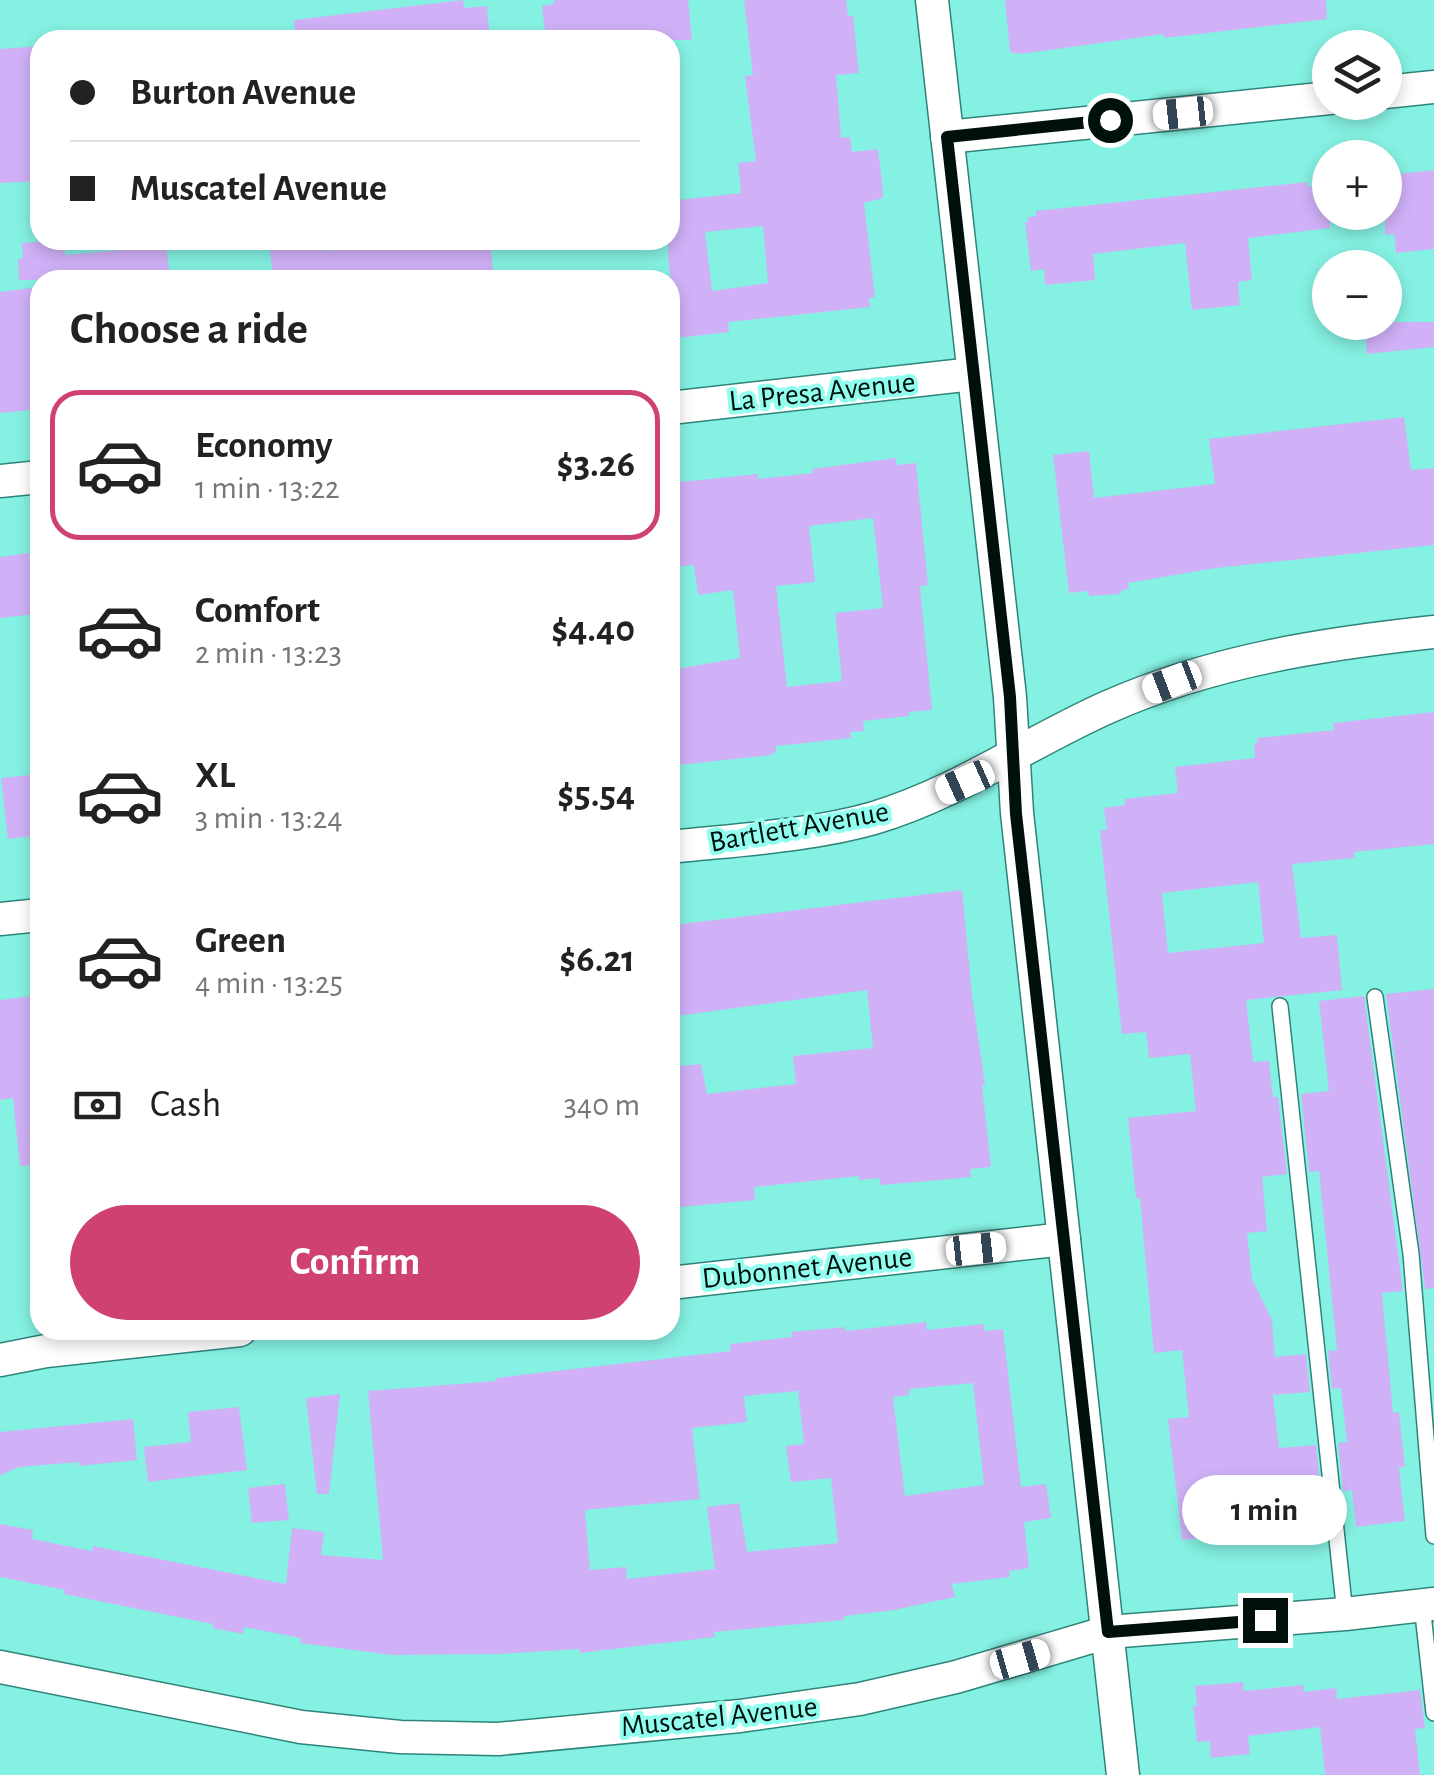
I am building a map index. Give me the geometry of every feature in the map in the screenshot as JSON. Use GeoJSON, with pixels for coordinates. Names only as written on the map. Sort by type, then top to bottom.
{"type":"FeatureCollection","features":[{"type":"Feature","properties":{"kind":"street"},"geometry":{"type":"LineString","coordinates":[[932,0],[1123,1775]]}},
{"type":"Feature","properties":{"kind":"street"},"geometry":{"type":"LineString","coordinates":[[1402,90],[1434,87]]}},
{"type":"Feature","properties":{"kind":"street"},"geometry":{"type":"LineString","coordinates":[[947,137],[1312,100]]}},
{"type":"Feature","properties":{"kind":"street","name":"La Presa Avenue"},"geometry":{"type":"LineString","coordinates":[[680,407],[973,374]]}},
{"type":"Feature","properties":{"kind":"street"},"geometry":{"type":"LineString","coordinates":[[0,481],[30,478]]}},
{"type":"Feature","properties":{"kind":"street","name":"Bartlett Avenue"},"geometry":{"type":"LineString","coordinates":[[680,846],[872,819],[946,791],[1066,726],[1172,682],[1243,661],[1338,642],[1434,632]]}},
{"type":"Feature","properties":{"kind":"street"},"geometry":{"type":"LineString","coordinates":[[0,920],[30,916]]}},
{"type":"Feature","properties":{"kind":"street","name":"Dubonnet Avenue"},"geometry":{"type":"LineString","coordinates":[[680,1281],[1064,1240]]}},
{"type":"Feature","properties":{"kind":"street"},"geometry":{"type":"LineString","coordinates":[[0,1360],[152,1340]]}},
{"type":"Feature","properties":{"kind":"street","name":"Muscatel Avenue"},"geometry":{"type":"LineString","coordinates":[[0,1666],[301,1727],[400,1737],[498,1739],[740,1716],[860,1700],[956,1677],[1108,1632],[1428,1605]]}},
{"type":"Feature","properties":{"kind":"lane"},"geometry":{"type":"LineString","coordinates":[[1375,997],[1411,1254],[1434,1536]]}},
{"type":"Feature","properties":{"kind":"lane"},"geometry":{"type":"LineString","coordinates":[[1280,1006],[1345,1614]]}},
{"type":"Feature","properties":{"kind":"lane"},"geometry":{"type":"LineString","coordinates":[[1428,1605],[1434,1713]]}},
{"type":"Feature","properties":{"kind":"building"},"geometry":{"type":"Polygon","coordinates":[[[463,0],[464,8],[487,6],[489,30],[294,30],[294,20],[463,0]]]}},
{"type":"Feature","properties":{"kind":"building"},"geometry":{"type":"Polygon","coordinates":[[[554,0],[688,0],[692,40],[680,40],[680,30],[545,30],[542,6],[554,4],[554,0]]]}},
{"type":"Feature","properties":{"kind":"building"},"geometry":{"type":"Polygon","coordinates":[[[744,0],[846,0],[848,16],[853,16],[859,73],[836,75],[841,138],[850,137],[852,152],[878,149],[883,198],[864,203],[875,297],[869,298],[870,307],[728,322],[729,332],[680,338],[680,270],[670,270],[668,255],[668,250],[680,250],[680,200],[741,193],[738,163],[756,161],[745,76],[753,75],[744,0]],[[763,226],[705,232],[712,291],[768,283],[763,226]]]}},
{"type":"Feature","properties":{"kind":"building"},"geometry":{"type":"Polygon","coordinates":[[[1005,0],[1326,0],[1327,19],[1164,38],[1164,34],[1021,54],[1010,52],[1005,0]]]}},
{"type":"Feature","properties":{"kind":"building"},"geometry":{"type":"Polygon","coordinates":[[[30,47],[30,182],[0,183],[0,49],[30,47]]]}},
{"type":"Feature","properties":{"kind":"building"},"geometry":{"type":"Polygon","coordinates":[[[1434,170],[1434,249],[1402,252],[1396,250],[1394,234],[1385,235],[1385,230],[1402,230],[1402,174],[1434,170]]]}},
{"type":"Feature","properties":{"kind":"building"},"geometry":{"type":"Polygon","coordinates":[[[1308,182],[1308,187],[1312,187],[1314,230],[1248,238],[1252,280],[1238,282],[1240,305],[1192,310],[1185,243],[1093,254],[1095,280],[1045,285],[1044,269],[1031,271],[1025,222],[1036,216],[1036,211],[1308,182]]]}},
{"type":"Feature","properties":{"kind":"building"},"geometry":{"type":"Polygon","coordinates":[[[30,242],[30,250],[65,250],[65,255],[167,250],[169,270],[30,270],[30,280],[19,280],[22,243],[30,242]]]}},
{"type":"Feature","properties":{"kind":"building"},"geometry":{"type":"Polygon","coordinates":[[[270,250],[491,250],[493,270],[272,270],[270,250]]]}},
{"type":"Feature","properties":{"kind":"building"},"geometry":{"type":"Polygon","coordinates":[[[30,288],[30,410],[0,413],[0,292],[30,288]]]}},
{"type":"Feature","properties":{"kind":"building"},"geometry":{"type":"Polygon","coordinates":[[[1402,322],[1434,322],[1434,347],[1367,354],[1366,340],[1402,340],[1402,322]]]}},
{"type":"Feature","properties":{"kind":"building"},"geometry":{"type":"Polygon","coordinates":[[[1404,417],[1411,470],[1434,468],[1434,545],[1216,568],[1128,583],[1129,589],[1120,594],[1069,593],[1053,455],[1089,451],[1094,498],[1215,484],[1209,439],[1404,417]]]}},
{"type":"Feature","properties":{"kind":"building"},"geometry":{"type":"Polygon","coordinates":[[[896,458],[896,465],[916,463],[928,585],[920,586],[932,710],[863,721],[864,731],[850,732],[851,738],[776,746],[771,755],[680,765],[680,668],[740,658],[733,590],[698,595],[694,565],[680,566],[680,482],[813,473],[812,469],[896,458]],[[873,518],[809,526],[815,582],[776,586],[787,687],[842,681],[835,613],[883,608],[873,518]]]}},
{"type":"Feature","properties":{"kind":"building"},"geometry":{"type":"Polygon","coordinates":[[[29,553],[30,615],[0,618],[0,557],[29,553]]]}},
{"type":"Feature","properties":{"kind":"building"},"geometry":{"type":"Polygon","coordinates":[[[1434,712],[1434,844],[1354,852],[1355,858],[1292,864],[1301,938],[1337,935],[1342,990],[1246,1000],[1253,1062],[1269,1061],[1273,1097],[1278,1097],[1287,1174],[1262,1177],[1267,1231],[1247,1233],[1252,1279],[1272,1320],[1275,1357],[1306,1354],[1310,1392],[1273,1395],[1279,1448],[1316,1445],[1321,1493],[1229,1500],[1233,1535],[1182,1540],[1168,1419],[1189,1417],[1182,1350],[1154,1353],[1140,1198],[1136,1198],[1128,1118],[1196,1111],[1190,1054],[1149,1058],[1146,1032],[1122,1034],[1100,830],[1107,830],[1104,808],[1125,805],[1125,799],[1178,793],[1175,767],[1255,758],[1257,738],[1334,730],[1333,723],[1434,712]],[[1258,882],[1162,893],[1168,953],[1264,943],[1258,882]]]}},
{"type":"Feature","properties":{"kind":"building"},"geometry":{"type":"Polygon","coordinates":[[[30,775],[30,836],[8,839],[1,778],[30,775]]]}},
{"type":"Feature","properties":{"kind":"building"},"geometry":{"type":"Polygon","coordinates":[[[962,890],[991,1167],[970,1169],[971,1177],[929,1181],[880,1185],[880,1178],[859,1180],[859,1176],[754,1187],[755,1200],[680,1207],[680,1066],[701,1064],[707,1094],[796,1084],[793,1056],[873,1048],[867,990],[680,1016],[680,924],[962,890]]]}},
{"type":"Feature","properties":{"kind":"building"},"geometry":{"type":"Polygon","coordinates":[[[1434,989],[1434,1288],[1425,1289],[1386,994],[1434,989]]]}},
{"type":"Feature","properties":{"kind":"building"},"geometry":{"type":"Polygon","coordinates":[[[30,996],[30,1166],[20,1166],[13,1098],[0,1100],[0,1000],[30,996]]]}},
{"type":"Feature","properties":{"kind":"building"},"geometry":{"type":"Polygon","coordinates":[[[1364,996],[1403,1291],[1382,1293],[1393,1413],[1399,1412],[1405,1467],[1399,1467],[1405,1521],[1356,1527],[1352,1490],[1343,1491],[1338,1443],[1347,1442],[1341,1388],[1332,1389],[1328,1351],[1337,1350],[1319,1171],[1309,1172],[1301,1094],[1329,1091],[1319,1001],[1364,996]]]}},
{"type":"Feature","properties":{"kind":"building"},"geometry":{"type":"Polygon","coordinates":[[[926,1322],[927,1330],[984,1324],[984,1331],[1003,1329],[1021,1487],[1046,1484],[1051,1518],[1024,1522],[1029,1568],[1009,1571],[1010,1577],[952,1584],[955,1597],[844,1616],[844,1620],[714,1632],[715,1637],[580,1653],[579,1649],[392,1655],[300,1643],[301,1638],[244,1627],[243,1634],[212,1628],[213,1624],[0,1577],[0,1524],[33,1530],[32,1539],[92,1551],[93,1546],[286,1584],[292,1528],[324,1532],[321,1555],[383,1560],[368,1391],[496,1381],[731,1351],[730,1344],[792,1337],[791,1332],[845,1327],[845,1331],[926,1322]],[[973,1383],[909,1389],[909,1395],[893,1397],[905,1496],[984,1485],[973,1383]],[[798,1391],[744,1396],[747,1422],[692,1428],[700,1499],[585,1510],[590,1570],[626,1567],[627,1579],[715,1569],[707,1507],[739,1503],[747,1552],[838,1543],[831,1478],[791,1482],[786,1446],[804,1444],[798,1391]]]}},
{"type":"Feature","properties":{"kind":"building"},"geometry":{"type":"Polygon","coordinates":[[[340,1394],[329,1494],[317,1494],[306,1398],[340,1394]]]}},
{"type":"Feature","properties":{"kind":"building"},"geometry":{"type":"Polygon","coordinates":[[[239,1407],[247,1470],[148,1482],[144,1447],[191,1442],[188,1412],[239,1407]]]}},
{"type":"Feature","properties":{"kind":"building"},"geometry":{"type":"Polygon","coordinates":[[[133,1419],[137,1460],[19,1467],[0,1475],[0,1432],[133,1419]]]}},
{"type":"Feature","properties":{"kind":"building"},"geometry":{"type":"Polygon","coordinates":[[[285,1484],[289,1520],[252,1523],[248,1488],[285,1484]]]}},
{"type":"Feature","properties":{"kind":"building"},"geometry":{"type":"Polygon","coordinates":[[[1243,1682],[1244,1691],[1303,1685],[1304,1692],[1336,1688],[1337,1699],[1420,1690],[1425,1728],[1415,1729],[1420,1775],[1325,1775],[1320,1727],[1248,1736],[1250,1754],[1211,1758],[1210,1741],[1197,1742],[1195,1686],[1243,1682]]]}},
{"type":"Feature","properties":{"kind":"route"},"geometry":{"type":"LineString","coordinates":[[1110,120],[947,137],[1010,697],[1016,814],[1108,1632],[1265,1620]]}}]}
